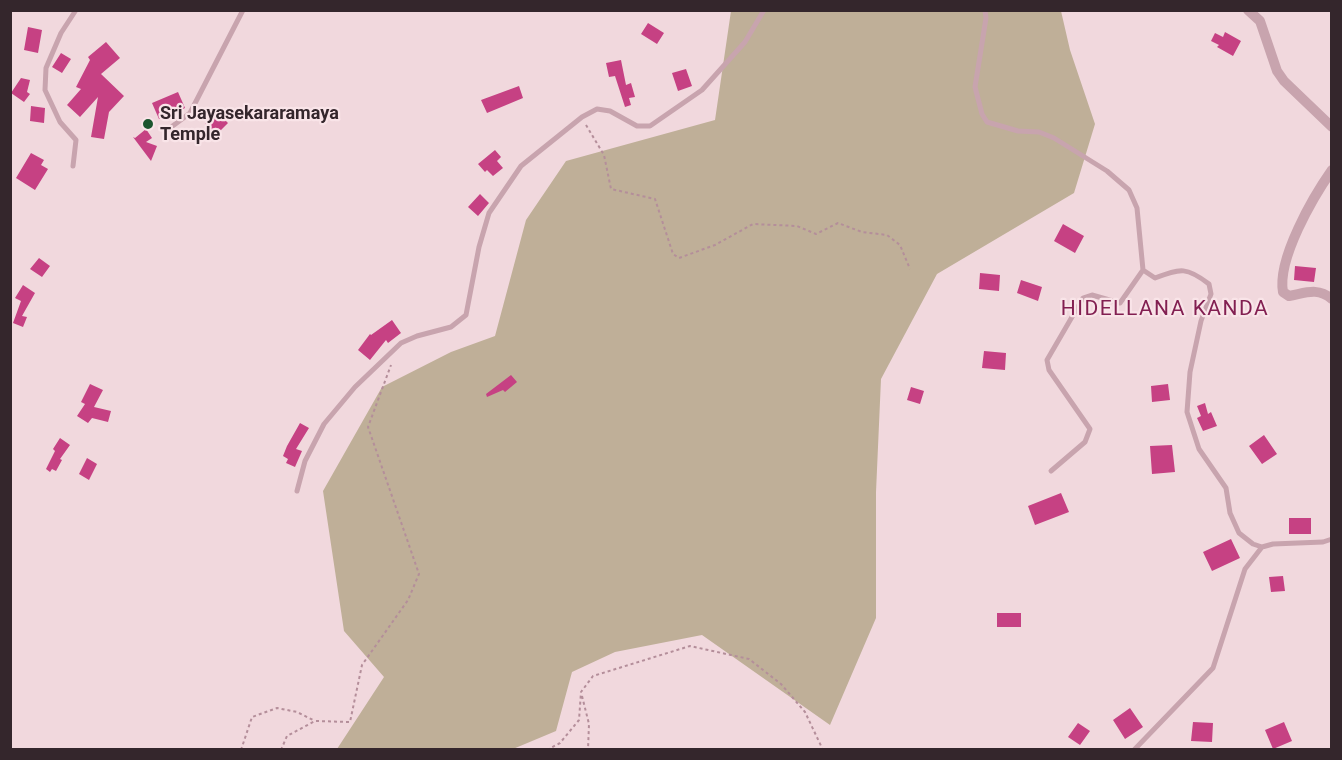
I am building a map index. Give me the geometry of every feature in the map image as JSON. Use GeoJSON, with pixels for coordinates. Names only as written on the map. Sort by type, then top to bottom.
{"type":"FeatureCollection","features":[{"type":"Feature","properties":{"kind":"street"},"geometry":{"type":"LineString","coordinates":[[1248,10],[1260,21],[1277,71],[1284,81],[1332,127]]}},
{"type":"Feature","properties":{"kind":"street"},"geometry":{"type":"LineString","coordinates":[[1332,170],[1316,193],[1289,248],[1282,285],[1283,292],[1289,296],[1318,291],[1332,299]]}},
{"type":"Feature","properties":{"kind":"lane"},"geometry":{"type":"LineString","coordinates":[[73,166],[76,140],[60,122],[45,90],[46,68],[61,33],[76,10]]}},
{"type":"Feature","properties":{"kind":"lane"},"geometry":{"type":"LineString","coordinates":[[166,131],[190,113],[243,10]]}},
{"type":"Feature","properties":{"kind":"lane"},"geometry":{"type":"LineString","coordinates":[[297,490],[305,461],[324,423],[355,387],[401,343],[451,327],[466,315],[478,247],[489,213],[521,166],[582,117],[597,109],[610,111],[637,126],[650,126],[702,90],[745,42],[764,10]]}},
{"type":"Feature","properties":{"kind":"lane"},"geometry":{"type":"LineString","coordinates":[[985,10],[986,18],[975,87],[982,114],[987,122],[1018,131],[1040,132],[1054,138],[1107,171],[1129,190],[1137,208],[1143,270],[1120,303],[1092,295],[1083,298],[1047,360],[1049,370],[1089,429],[1085,442],[1051,471]]}},
{"type":"Feature","properties":{"kind":"lane"},"geometry":{"type":"LineString","coordinates":[[1143,270],[1155,278],[1173,271],[1192,272],[1209,284],[1211,294],[1201,321],[1190,372],[1187,412],[1199,449],[1226,488],[1230,513],[1239,533],[1262,548]]}},
{"type":"Feature","properties":{"kind":"lane"},"geometry":{"type":"LineString","coordinates":[[1134,750],[1213,668],[1245,569],[1262,548],[1273,544],[1323,542],[1332,539]]}},
{"type":"Feature","properties":{"kind":"path"},"geometry":{"type":"LineString","coordinates":[[582,117],[604,155],[611,189],[655,198],[673,255],[679,258],[715,245],[753,224],[797,226],[816,234],[838,223],[862,232],[887,235],[900,245],[910,269]]}},
{"type":"Feature","properties":{"kind":"path"},"geometry":{"type":"LineString","coordinates":[[241,750],[252,717],[278,708],[297,712],[315,721],[350,722],[362,665],[408,600],[419,574],[368,427],[392,363]]}},
{"type":"Feature","properties":{"kind":"path"},"geometry":{"type":"LineString","coordinates":[[548,750],[560,743],[579,720],[581,692],[593,675],[690,646],[749,659],[782,684],[805,712],[823,750]]}},
{"type":"Feature","properties":{"kind":"path"},"geometry":{"type":"LineString","coordinates":[[581,692],[589,724],[588,750]]}},
{"type":"Feature","properties":{"kind":"path"},"geometry":{"type":"LineString","coordinates":[[281,750],[287,736],[315,721]]}},
{"type":"Feature","properties":{"kind":"shaded area"},"geometry":{"type":"Polygon","coordinates":[[[731,11],[1061,11],[1070,50],[1095,124],[1074,193],[937,274],[881,379],[876,492],[876,618],[830,725],[702,635],[615,652],[572,672],[556,731],[513,749],[337,749],[384,677],[344,631],[323,491],[382,387],[451,352],[495,336],[526,220],[566,161],[715,120],[731,11]]]}},
{"type":"Feature","properties":{"kind":"building"},"geometry":{"type":"Polygon","coordinates":[[[648,23],[664,33],[657,44],[641,34],[648,23]]]}},
{"type":"Feature","properties":{"kind":"building"},"geometry":{"type":"Polygon","coordinates":[[[28,27],[42,30],[38,53],[24,50],[28,27]]]}},
{"type":"Feature","properties":{"kind":"building"},"geometry":{"type":"Polygon","coordinates":[[[1225,32],[1241,41],[1233,56],[1211,41],[1215,33],[1223,37],[1225,32]]]}},
{"type":"Feature","properties":{"kind":"building"},"geometry":{"type":"Polygon","coordinates":[[[106,42],[120,58],[101,74],[124,96],[109,112],[104,139],[91,137],[98,97],[80,117],[67,105],[81,89],[76,87],[90,60],[88,57],[106,42]]]}},
{"type":"Feature","properties":{"kind":"building"},"geometry":{"type":"Polygon","coordinates":[[[61,53],[71,59],[62,73],[52,67],[61,53]]]}},
{"type":"Feature","properties":{"kind":"building"},"geometry":{"type":"Polygon","coordinates":[[[621,60],[626,85],[631,83],[635,97],[629,98],[631,105],[625,107],[615,76],[609,77],[606,63],[621,60]]]}},
{"type":"Feature","properties":{"kind":"building"},"geometry":{"type":"Polygon","coordinates":[[[686,69],[692,86],[678,91],[672,73],[686,69]]]}},
{"type":"Feature","properties":{"kind":"building"},"geometry":{"type":"Polygon","coordinates":[[[21,78],[30,80],[27,92],[30,94],[24,102],[11,93],[21,78]]]}},
{"type":"Feature","properties":{"kind":"building"},"geometry":{"type":"Polygon","coordinates":[[[519,86],[523,98],[487,113],[481,100],[519,86]]]}},
{"type":"Feature","properties":{"kind":"building"},"geometry":{"type":"Polygon","coordinates":[[[178,92],[185,108],[159,119],[152,103],[178,92]]]}},
{"type":"Feature","properties":{"kind":"building"},"geometry":{"type":"Polygon","coordinates":[[[31,106],[45,108],[44,123],[30,121],[31,106]]]}},
{"type":"Feature","properties":{"kind":"building"},"geometry":{"type":"Polygon","coordinates":[[[217,112],[228,123],[216,135],[205,124],[217,112]]]}},
{"type":"Feature","properties":{"kind":"building"},"geometry":{"type":"Polygon","coordinates":[[[146,129],[152,138],[146,142],[157,146],[151,161],[133,137],[135,138],[146,129]]]}},
{"type":"Feature","properties":{"kind":"building"},"geometry":{"type":"Polygon","coordinates":[[[495,150],[501,157],[497,161],[503,168],[493,176],[487,170],[485,172],[478,164],[495,150]]]}},
{"type":"Feature","properties":{"kind":"building"},"geometry":{"type":"Polygon","coordinates":[[[31,153],[44,160],[41,165],[48,169],[35,190],[16,178],[31,153]]]}},
{"type":"Feature","properties":{"kind":"building"},"geometry":{"type":"Polygon","coordinates":[[[480,194],[489,203],[478,216],[468,207],[480,194]]]}},
{"type":"Feature","properties":{"kind":"building"},"geometry":{"type":"Polygon","coordinates":[[[1063,224],[1084,236],[1075,253],[1054,241],[1063,224]]]}},
{"type":"Feature","properties":{"kind":"building"},"geometry":{"type":"Polygon","coordinates":[[[39,258],[50,266],[42,277],[30,269],[39,258]]]}},
{"type":"Feature","properties":{"kind":"building"},"geometry":{"type":"Polygon","coordinates":[[[1295,266],[1316,268],[1314,282],[1294,280],[1295,266]]]}},
{"type":"Feature","properties":{"kind":"building"},"geometry":{"type":"Polygon","coordinates":[[[980,273],[1000,275],[999,291],[979,289],[980,273]]]}},
{"type":"Feature","properties":{"kind":"building"},"geometry":{"type":"Polygon","coordinates":[[[1021,280],[1042,287],[1038,301],[1017,293],[1021,280]]]}},
{"type":"Feature","properties":{"kind":"building"},"geometry":{"type":"Polygon","coordinates":[[[23,285],[35,293],[22,316],[27,317],[23,327],[13,323],[21,301],[15,298],[23,285]]]}},
{"type":"Feature","properties":{"kind":"building"},"geometry":{"type":"Polygon","coordinates":[[[392,320],[401,333],[388,343],[386,340],[370,360],[358,350],[370,334],[392,320]]]}},
{"type":"Feature","properties":{"kind":"building"},"geometry":{"type":"Polygon","coordinates":[[[984,351],[1006,353],[1005,370],[982,368],[984,351]]]}},
{"type":"Feature","properties":{"kind":"building"},"geometry":{"type":"Polygon","coordinates":[[[511,375],[517,382],[505,392],[503,390],[487,397],[486,394],[511,375]]]}},
{"type":"Feature","properties":{"kind":"building"},"geometry":{"type":"Polygon","coordinates":[[[90,384],[103,390],[94,407],[111,411],[108,422],[92,418],[88,423],[77,416],[85,404],[81,402],[90,384]]]}},
{"type":"Feature","properties":{"kind":"building"},"geometry":{"type":"Polygon","coordinates":[[[1168,384],[1170,400],[1152,402],[1151,386],[1168,384]]]}},
{"type":"Feature","properties":{"kind":"building"},"geometry":{"type":"Polygon","coordinates":[[[911,387],[924,391],[920,404],[907,400],[911,387]]]}},
{"type":"Feature","properties":{"kind":"building"},"geometry":{"type":"Polygon","coordinates":[[[1205,403],[1208,414],[1211,412],[1217,426],[1203,431],[1197,418],[1201,416],[1197,406],[1205,403]]]}},
{"type":"Feature","properties":{"kind":"building"},"geometry":{"type":"Polygon","coordinates":[[[300,423],[309,428],[296,449],[302,451],[295,467],[286,463],[288,459],[283,456],[300,423]]]}},
{"type":"Feature","properties":{"kind":"building"},"geometry":{"type":"Polygon","coordinates":[[[1264,435],[1277,454],[1262,464],[1249,446],[1264,435]]]}},
{"type":"Feature","properties":{"kind":"building"},"geometry":{"type":"Polygon","coordinates":[[[60,438],[70,445],[60,459],[62,460],[56,471],[52,469],[50,472],[46,469],[55,451],[53,449],[60,438]]]}},
{"type":"Feature","properties":{"kind":"building"},"geometry":{"type":"Polygon","coordinates":[[[1172,445],[1175,472],[1152,474],[1150,446],[1172,445]]]}},
{"type":"Feature","properties":{"kind":"building"},"geometry":{"type":"Polygon","coordinates":[[[87,458],[97,464],[89,480],[79,474],[87,458]]]}},
{"type":"Feature","properties":{"kind":"building"},"geometry":{"type":"Polygon","coordinates":[[[1061,493],[1069,512],[1035,525],[1028,506],[1061,493]]]}},
{"type":"Feature","properties":{"kind":"building"},"geometry":{"type":"Polygon","coordinates":[[[1289,518],[1311,518],[1311,534],[1289,534],[1289,518]]]}},
{"type":"Feature","properties":{"kind":"building"},"geometry":{"type":"Polygon","coordinates":[[[1231,539],[1240,558],[1212,571],[1203,552],[1231,539]]]}},
{"type":"Feature","properties":{"kind":"building"},"geometry":{"type":"Polygon","coordinates":[[[1283,576],[1285,591],[1271,592],[1269,577],[1283,576]]]}},
{"type":"Feature","properties":{"kind":"building"},"geometry":{"type":"Polygon","coordinates":[[[997,613],[1021,613],[1021,627],[997,627],[997,613]]]}},
{"type":"Feature","properties":{"kind":"building"},"geometry":{"type":"Polygon","coordinates":[[[1130,708],[1143,727],[1125,739],[1113,720],[1130,708]]]}},
{"type":"Feature","properties":{"kind":"building"},"geometry":{"type":"Polygon","coordinates":[[[1193,722],[1213,723],[1212,742],[1191,741],[1193,722]]]}},
{"type":"Feature","properties":{"kind":"building"},"geometry":{"type":"Polygon","coordinates":[[[1284,722],[1292,741],[1273,749],[1265,730],[1284,722]]]}},
{"type":"Feature","properties":{"kind":"building"},"geometry":{"type":"Polygon","coordinates":[[[1078,723],[1090,731],[1080,745],[1068,737],[1078,723]]]}},
{"type":"Feature","properties":{"kind":"place","name":"Sri Jayasekararamaya Temple"},"geometry":{"type":"Point","coordinates":[148,124]}},
{"type":"Feature","properties":{"kind":"district","name":"HIDELLANA KANDA"},"geometry":{"type":"Point","coordinates":[1165,310]}}]}
